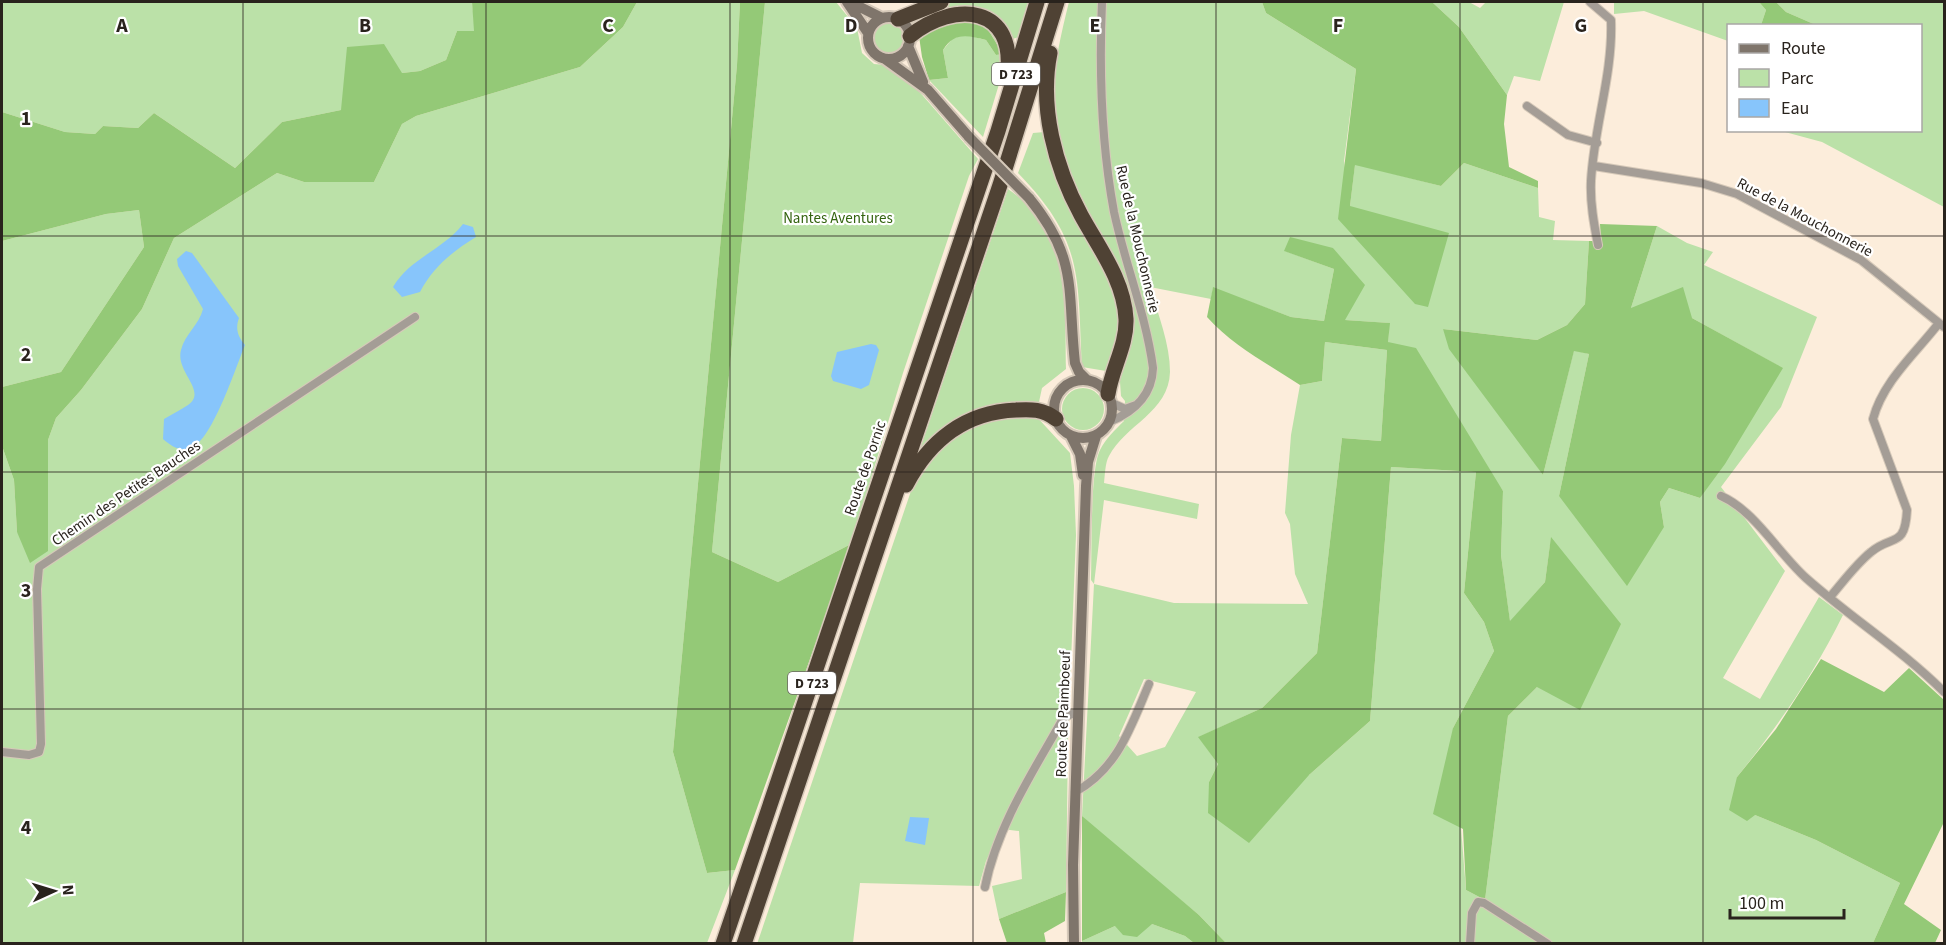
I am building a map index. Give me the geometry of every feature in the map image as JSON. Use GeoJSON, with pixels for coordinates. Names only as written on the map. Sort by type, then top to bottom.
{"type":"FeatureCollection","features":[{"type":"Feature","properties":{"kind":"highway"},"geometry":{"type":"LineString","coordinates":[[898,19],[941,2]]}},
{"type":"Feature","properties":{"kind":"highway","name":"Route de Pornic"},"geometry":{"type":"LineString","coordinates":[[723,944],[992,146],[1037,2]]}},
{"type":"Feature","properties":{"kind":"highway"},"geometry":{"type":"LineString","coordinates":[[1055,6],[1056,29],[1047,73],[1050,126],[1055,150],[1072,196],[1114,275],[1125,312],[1124,339],[1110,398]]}},
{"type":"Feature","properties":{"kind":"highway","name":"D 723"},"geometry":{"type":"LineString","coordinates":[[744,944],[1000,185],[1055,6]]}},
{"type":"Feature","properties":{"kind":"highway"},"geometry":{"type":"LineString","coordinates":[[909,41],[923,22],[941,14],[967,10],[988,16],[1002,30],[1009,48],[1010,60],[993,127],[992,146]]}},
{"type":"Feature","properties":{"kind":"highway"},"geometry":{"type":"LineString","coordinates":[[886,522],[898,508],[908,483],[925,455],[960,424],[1006,411],[1040,410],[1056,419]]}},
{"type":"Feature","properties":{"kind":"street"},"geometry":{"type":"LineString","coordinates":[[849,2],[882,18],[898,19],[906,26],[909,41],[928,90]]}},
{"type":"Feature","properties":{"kind":"street"},"geometry":{"type":"LineString","coordinates":[[849,2],[868,33],[871,50],[928,90],[1029,198],[1053,229],[1065,261],[1070,287],[1073,344],[1079,372],[1087,380],[1099,385],[1110,398],[1125,409],[1137,404]]}},
{"type":"Feature","properties":{"kind":"street","name":"Rue de la Mouchonnerie"},"geometry":{"type":"LineString","coordinates":[[1102,2],[1101,99],[1106,157],[1114,211],[1153,368],[1150,388],[1137,404],[1130,412],[1109,422]]}},
{"type":"Feature","properties":{"kind":"street"},"geometry":{"type":"LineString","coordinates":[[1590,2],[1611,20],[1612,52],[1597,143],[1591,208],[1598,245]]}},
{"type":"Feature","properties":{"kind":"street"},"geometry":{"type":"LineString","coordinates":[[868,33],[875,22],[882,18]]}},
{"type":"Feature","properties":{"kind":"street"},"geometry":{"type":"LineString","coordinates":[[885,59],[896,57],[909,41]]}},
{"type":"Feature","properties":{"kind":"street"},"geometry":{"type":"LineString","coordinates":[[1527,106],[1568,135],[1597,143]]}},
{"type":"Feature","properties":{"kind":"street","name":"Rue de la Mouchonnerie"},"geometry":{"type":"LineString","coordinates":[[1594,166],[1701,183],[1737,194],[1861,260],[1942,325]]}},
{"type":"Feature","properties":{"kind":"street","name":"Chemin des Petites Bauches"},"geometry":{"type":"LineString","coordinates":[[2,752],[29,755],[39,752],[41,744],[37,590],[39,567],[415,317]]}},
{"type":"Feature","properties":{"kind":"street"},"geometry":{"type":"LineString","coordinates":[[1830,597],[1870,552],[1895,541],[1906,523],[1907,510],[1873,419],[1876,409],[1904,362],[1942,325]]}},
{"type":"Feature","properties":{"kind":"street"},"geometry":{"type":"LineString","coordinates":[[1073,344],[1070,372],[1056,400],[1056,419],[1062,429],[1071,436],[1083,438],[1096,436],[1109,422],[1110,398]]}},
{"type":"Feature","properties":{"kind":"street"},"geometry":{"type":"LineString","coordinates":[[1065,386],[1075,381],[1087,380]]}},
{"type":"Feature","properties":{"kind":"street","name":"Route de Paimboeuf"},"geometry":{"type":"LineString","coordinates":[[1071,436],[1080,454],[1086,486]]}},
{"type":"Feature","properties":{"kind":"street","name":"Route de Paimboeuf"},"geometry":{"type":"LineString","coordinates":[[1074,944],[1075,792],[1086,486],[1088,462],[1096,436]]}},
{"type":"Feature","properties":{"kind":"street"},"geometry":{"type":"LineString","coordinates":[[1721,496],[1741,508],[1806,578],[1919,667],[1944,692]]}},
{"type":"Feature","properties":{"kind":"street"},"geometry":{"type":"LineString","coordinates":[[1075,792],[1096,778],[1114,759],[1149,684]]}},
{"type":"Feature","properties":{"kind":"street"},"geometry":{"type":"LineString","coordinates":[[985,887],[992,860],[1022,792],[1064,717],[1078,712]]}},
{"type":"Feature","properties":{"kind":"street"},"geometry":{"type":"LineString","coordinates":[[1470,944],[1472,913],[1478,902],[1484,903],[1548,944]]}},
{"type":"Feature","properties":{"kind":"green space"},"geometry":{"type":"Polygon","coordinates":[[[2,2],[472,2],[475,31],[457,31],[446,60],[420,71],[402,73],[341,110],[282,122],[235,168],[154,113],[138,128],[103,126],[95,134],[65,132],[2,112],[2,2]]]}},
{"type":"Feature","properties":{"kind":"green space"},"geometry":{"type":"Polygon","coordinates":[[[472,2],[637,2],[623,27],[580,67],[416,116],[402,124],[374,182],[304,182],[277,173],[174,238],[142,309],[81,390],[56,418],[48,440],[48,551],[30,563],[17,532],[14,480],[2,446],[2,387],[61,372],[144,247],[139,210],[106,214],[2,241],[2,112],[65,132],[95,134],[103,126],[138,128],[154,113],[235,168],[282,122],[341,110],[347,47],[384,44],[402,73],[420,71],[446,60],[457,31],[474,31],[472,2]]]}},
{"type":"Feature","properties":{"kind":"green space"},"geometry":{"type":"Polygon","coordinates":[[[637,2],[740,2],[737,65],[673,752],[707,873],[735,870],[707,943],[2,943],[2,446],[14,480],[17,532],[48,551],[48,440],[56,418],[81,390],[142,309],[174,238],[277,173],[304,182],[374,182],[402,124],[416,116],[580,67],[623,27],[637,2]]]}},
{"type":"Feature","properties":{"kind":"green space"},"geometry":{"type":"Polygon","coordinates":[[[740,2],[765,2],[712,552],[778,582],[851,544],[735,870],[707,873],[673,752],[737,65],[740,2]]]}},
{"type":"Feature","properties":{"kind":"green space","name":"Nantes Aventures"},"geometry":{"type":"Polygon","coordinates":[[[765,2],[836,2],[857,28],[862,53],[874,64],[897,66],[978,159],[969,176],[903,373],[851,544],[778,582],[712,552],[765,2]]]}},
{"type":"Feature","properties":{"kind":"green space"},"geometry":{"type":"Polygon","coordinates":[[[919,2],[1028,2],[1019,37],[997,44],[987,28],[919,36],[899,10],[919,2]]]}},
{"type":"Feature","properties":{"kind":"green space"},"geometry":{"type":"Polygon","coordinates":[[[1069,2],[1262,2],[1266,13],[1356,69],[1344,161],[1350,206],[1355,164],[1441,186],[1464,163],[1538,188],[1539,217],[1555,221],[1553,240],[1589,241],[1585,304],[1567,325],[1537,340],[1443,329],[1543,475],[1574,350],[1589,354],[1559,496],[1664,527],[1660,502],[1669,488],[1700,498],[1777,365],[1692,318],[1631,308],[1657,226],[1687,243],[1713,252],[1704,265],[1817,317],[1781,407],[1721,487],[1785,571],[1723,678],[1760,699],[1819,597],[1843,615],[1795,699],[1737,777],[1755,815],[1816,840],[1900,883],[1873,943],[1226,943],[1199,915],[1089,825],[1082,816],[1094,584],[1091,580],[1095,475],[1100,450],[1124,421],[1125,401],[1121,396],[1120,382],[1106,371],[1082,367],[1077,284],[1073,262],[1056,220],[1040,197],[1018,173],[1033,133],[1056,131],[1054,82],[1058,50],[1069,2]],[[1333,248],[1285,251],[1334,269],[1324,321],[1291,317],[1213,288],[1211,299],[1150,287],[1168,351],[1170,372],[1168,386],[1154,408],[1116,445],[1109,456],[1104,483],[1199,504],[1197,519],[1104,500],[1094,584],[1174,603],[1308,604],[1295,574],[1290,524],[1285,513],[1291,435],[1300,385],[1322,381],[1325,342],[1387,350],[1381,441],[1342,438],[1317,653],[1262,708],[1199,737],[1218,764],[1209,782],[1309,775],[1370,721],[1391,467],[1476,472],[1464,593],[1484,622],[1494,651],[1453,728],[1466,890],[1485,900],[1508,716],[1537,687],[1551,538],[1545,582],[1510,622],[1501,555],[1503,491],[1388,342],[1389,323],[1345,320],[1333,248]],[[1144,679],[1119,736],[1137,756],[1165,747],[1196,692],[1144,679]]]}},
{"type":"Feature","properties":{"kind":"green space"},"geometry":{"type":"Polygon","coordinates":[[[1262,2],[1432,2],[1459,27],[1507,95],[1504,124],[1509,167],[1538,181],[1538,188],[1464,163],[1441,186],[1355,165],[1350,206],[1449,233],[1428,307],[1415,304],[1338,219],[1356,69],[1266,13],[1262,2]]]}},
{"type":"Feature","properties":{"kind":"green space"},"geometry":{"type":"Polygon","coordinates":[[[1432,2],[1469,2],[1480,8],[1486,2],[1564,2],[1540,81],[1514,76],[1507,95],[1459,27],[1432,2]]]}},
{"type":"Feature","properties":{"kind":"green space"},"geometry":{"type":"Polygon","coordinates":[[[1614,2],[1759,2],[1766,10],[1761,24],[1727,24],[1727,41],[1644,11],[1614,14],[1614,2]]]}},
{"type":"Feature","properties":{"kind":"green space"},"geometry":{"type":"Polygon","coordinates":[[[1759,2],[1776,2],[1786,12],[1814,24],[1761,24],[1766,10],[1759,2]]]}},
{"type":"Feature","properties":{"kind":"green space"},"geometry":{"type":"Polygon","coordinates":[[[1776,2],[1944,2],[1944,207],[1822,142],[1785,132],[1922,132],[1922,24],[1814,24],[1786,12],[1776,2]]]}},
{"type":"Feature","properties":{"kind":"green space"},"geometry":{"type":"Polygon","coordinates":[[[977,20],[987,28],[1003,54],[996,55],[986,40],[967,36],[956,38],[943,50],[948,78],[929,80],[919,36],[935,22],[977,20]]]}},
{"type":"Feature","properties":{"kind":"green space"},"geometry":{"type":"Polygon","coordinates":[[[890,22],[901,27],[906,38],[901,49],[890,54],[879,49],[874,38],[879,27],[890,22]]]}},
{"type":"Feature","properties":{"kind":"green space"},"geometry":{"type":"Polygon","coordinates":[[[966,35],[986,40],[996,55],[1003,54],[1003,71],[983,137],[929,80],[948,78],[943,50],[953,38],[966,35]]]}},
{"type":"Feature","properties":{"kind":"green space"},"geometry":{"type":"Polygon","coordinates":[[[1008,189],[1033,209],[1045,227],[1059,265],[1065,307],[1066,369],[1042,388],[1036,416],[1070,453],[1074,486],[1076,535],[1068,737],[1066,892],[999,919],[992,886],[1022,879],[1019,831],[1002,829],[986,861],[979,886],[860,883],[853,943],[757,944],[911,491],[937,453],[920,449],[1008,189]]]}},
{"type":"Feature","properties":{"kind":"green space"},"geometry":{"type":"Polygon","coordinates":[[[139,210],[144,247],[61,372],[2,387],[2,241],[106,214],[139,210]]]}},
{"type":"Feature","properties":{"kind":"green space"},"geometry":{"type":"Polygon","coordinates":[[[1600,224],[1657,226],[1631,308],[1683,287],[1692,318],[1783,368],[1725,464],[1700,498],[1669,488],[1660,502],[1664,527],[1627,586],[1559,496],[1589,354],[1574,351],[1543,475],[1449,349],[1443,329],[1537,340],[1567,325],[1585,304],[1589,241],[1601,241],[1600,224]]]}},
{"type":"Feature","properties":{"kind":"green space"},"geometry":{"type":"Polygon","coordinates":[[[1290,237],[1333,248],[1365,285],[1345,320],[1390,323],[1388,342],[1416,348],[1503,491],[1501,555],[1510,621],[1545,582],[1551,537],[1621,624],[1580,710],[1537,687],[1508,716],[1485,900],[1466,890],[1463,829],[1433,814],[1453,728],[1494,651],[1484,622],[1464,593],[1476,472],[1391,467],[1370,721],[1309,775],[1249,843],[1208,813],[1209,782],[1218,764],[1198,737],[1262,708],[1317,653],[1342,438],[1381,441],[1387,350],[1325,342],[1322,381],[1300,385],[1239,346],[1207,317],[1213,287],[1291,317],[1324,321],[1334,269],[1284,251],[1290,237]]]}},
{"type":"Feature","properties":{"kind":"green space"},"geometry":{"type":"Polygon","coordinates":[[[1083,388],[1098,394],[1104,409],[1098,424],[1083,430],[1068,424],[1062,409],[1068,394],[1083,388]]]}},
{"type":"Feature","properties":{"kind":"green space"},"geometry":{"type":"Polygon","coordinates":[[[1821,659],[1884,692],[1909,668],[1944,700],[1944,822],[1904,904],[1941,930],[1935,943],[1873,943],[1900,883],[1816,840],[1755,815],[1747,821],[1729,810],[1737,777],[1776,729],[1821,659]]]}},
{"type":"Feature","properties":{"kind":"green space"},"geometry":{"type":"Polygon","coordinates":[[[1082,816],[1199,915],[1226,943],[1194,943],[1185,936],[1152,924],[1137,937],[1123,935],[1115,926],[1082,941],[1082,816]]]}},
{"type":"Feature","properties":{"kind":"green space"},"geometry":{"type":"Polygon","coordinates":[[[1066,892],[1065,921],[1044,933],[1046,943],[1007,943],[999,919],[1066,892]]]}},
{"type":"Feature","properties":{"kind":"green space"},"geometry":{"type":"Polygon","coordinates":[[[1152,924],[1185,936],[1194,943],[1082,944],[1082,941],[1115,926],[1152,924]]]}},
{"type":"Feature","properties":{"kind":"water"},"geometry":{"type":"Polygon","coordinates":[[[463,224],[473,227],[476,237],[444,260],[420,292],[402,297],[393,287],[400,277],[417,261],[446,241],[463,224]]]}},
{"type":"Feature","properties":{"kind":"water"},"geometry":{"type":"Polygon","coordinates":[[[186,251],[192,253],[239,318],[238,333],[245,345],[214,420],[197,445],[181,449],[163,439],[164,419],[193,400],[193,387],[180,358],[186,339],[203,309],[178,266],[177,259],[186,251]]]}},
{"type":"Feature","properties":{"kind":"water"},"geometry":{"type":"Polygon","coordinates":[[[871,344],[876,345],[879,350],[869,385],[861,389],[833,381],[831,376],[837,352],[871,344]]]}},
{"type":"Feature","properties":{"kind":"water"},"geometry":{"type":"Polygon","coordinates":[[[910,817],[929,818],[925,845],[905,841],[910,817]]]}}]}
